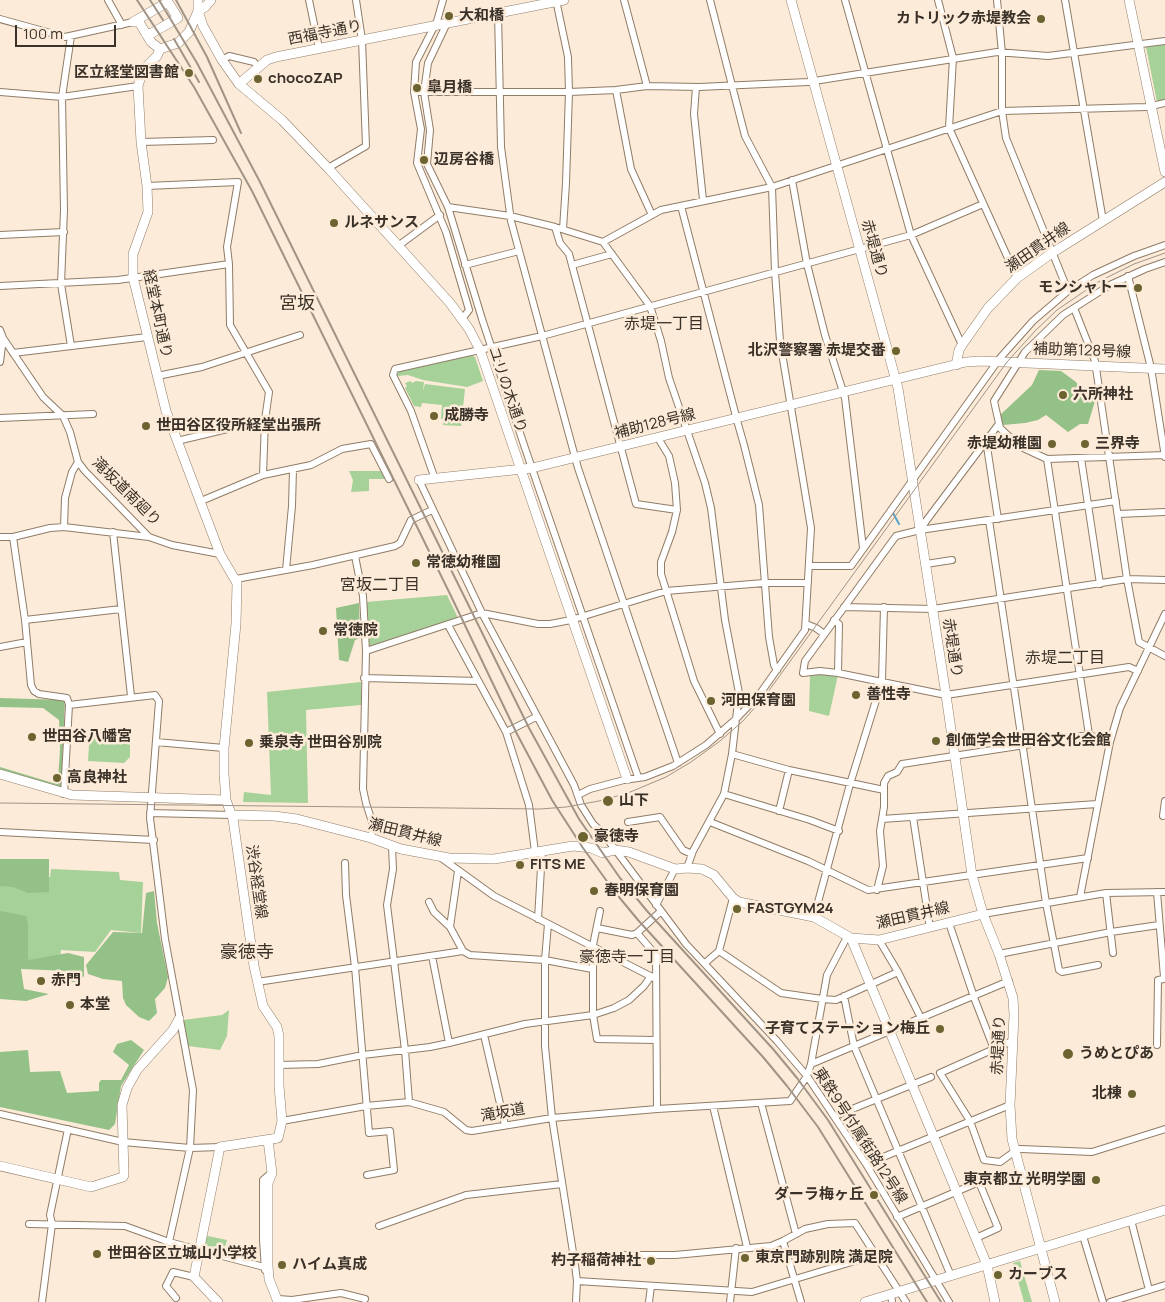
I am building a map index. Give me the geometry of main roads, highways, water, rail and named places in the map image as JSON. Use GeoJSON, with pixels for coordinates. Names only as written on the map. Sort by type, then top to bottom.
{"type":"FeatureCollection","features":[{"type":"Feature","properties":{"kind":"waterway"},"geometry":{"type":"LineString","coordinates":[[893,513],[899,524]]}},
{"type":"Feature","properties":{"kind":"tram line"},"geometry":{"type":"LineString","coordinates":[[0,803],[540,809],[566,807],[599,801],[628,793],[666,777],[720,741],[743,721],[765,696],[1007,362],[1035,331],[1057,310],[1098,282],[1134,264],[1165,253]]}},
{"type":"Feature","properties":{"kind":"railway"},"geometry":{"type":"LineString","coordinates":[[137,0],[194,87],[252,191],[517,734],[552,800],[614,891],[638,920],[763,1057],[818,1127],[927,1302]]}},
{"type":"Feature","properties":{"kind":"railway"},"geometry":{"type":"LineString","coordinates":[[150,0],[163,20]]}},
{"type":"Feature","properties":{"kind":"railway"},"geometry":{"type":"LineString","coordinates":[[159,0],[197,63],[260,182],[529,728],[579,819],[620,878],[647,911],[773,1049],[797,1078],[828,1120],[941,1302]]}},
{"type":"Feature","properties":{"kind":"railway"},"geometry":{"type":"LineString","coordinates":[[176,0],[207,57],[241,133]]}},
{"type":"Feature","properties":{"kind":"railway"},"geometry":{"type":"LineString","coordinates":[[174,39],[199,82]]}},
{"type":"Feature","properties":{"kind":"place","name":"大和橋"},"geometry":{"type":"Point","coordinates":[449,16]}},
{"type":"Feature","properties":{"kind":"place","name":"カトリック赤堤教会"},"geometry":{"type":"Point","coordinates":[1041,19]}},
{"type":"Feature","properties":{"kind":"place","name":"区立経堂図書館"},"geometry":{"type":"Point","coordinates":[189,73]}},
{"type":"Feature","properties":{"kind":"place","name":"chocoZAP"},"geometry":{"type":"Point","coordinates":[258,79]}},
{"type":"Feature","properties":{"kind":"place","name":"皐月橋"},"geometry":{"type":"Point","coordinates":[417,88]}},
{"type":"Feature","properties":{"kind":"place","name":"辺房谷橋"},"geometry":{"type":"Point","coordinates":[424,160]}},
{"type":"Feature","properties":{"kind":"place","name":"ルネサンス"},"geometry":{"type":"Point","coordinates":[334,223]}},
{"type":"Feature","properties":{"kind":"place","name":"モンシャトー"},"geometry":{"type":"Point","coordinates":[1138,288]}},
{"type":"Feature","properties":{"kind":"place","name":"北沢警察署 赤堤交番"},"geometry":{"type":"Point","coordinates":[896,351]}},
{"type":"Feature","properties":{"kind":"place","name":"六所神社"},"geometry":{"type":"Point","coordinates":[1063,395]}},
{"type":"Feature","properties":{"kind":"place","name":"成勝寺"},"geometry":{"type":"Point","coordinates":[434,416]}},
{"type":"Feature","properties":{"kind":"place","name":"世田谷区役所経堂出張所"},"geometry":{"type":"Point","coordinates":[146,426]}},
{"type":"Feature","properties":{"kind":"place","name":"赤堤幼稚園"},"geometry":{"type":"Point","coordinates":[1052,444]}},
{"type":"Feature","properties":{"kind":"place","name":"三界寺"},"geometry":{"type":"Point","coordinates":[1085,444]}},
{"type":"Feature","properties":{"kind":"place","name":"常徳幼稚園"},"geometry":{"type":"Point","coordinates":[416,563]}},
{"type":"Feature","properties":{"kind":"place","name":"常徳院"},"geometry":{"type":"Point","coordinates":[323,631]}},
{"type":"Feature","properties":{"kind":"place","name":"善性寺"},"geometry":{"type":"Point","coordinates":[856,695]}},
{"type":"Feature","properties":{"kind":"place","name":"河田保育園"},"geometry":{"type":"Point","coordinates":[711,701]}},
{"type":"Feature","properties":{"kind":"place","name":"世田谷八幡宮"},"geometry":{"type":"Point","coordinates":[32,737]}},
{"type":"Feature","properties":{"kind":"place","name":"創価学会世田谷文化会館"},"geometry":{"type":"Point","coordinates":[936,741]}},
{"type":"Feature","properties":{"kind":"place","name":"乗泉寺 世田谷別院"},"geometry":{"type":"Point","coordinates":[249,743]}},
{"type":"Feature","properties":{"kind":"place","name":"高良神社"},"geometry":{"type":"Point","coordinates":[57,778]}},
{"type":"Feature","properties":{"kind":"place","name":"山下"},"geometry":{"type":"Point","coordinates":[608,801]}},
{"type":"Feature","properties":{"kind":"place","name":"豪徳寺"},"geometry":{"type":"Point","coordinates":[583,837]}},
{"type":"Feature","properties":{"kind":"place","name":"FITS ME"},"geometry":{"type":"Point","coordinates":[520,865]}},
{"type":"Feature","properties":{"kind":"place","name":"春明保育園"},"geometry":{"type":"Point","coordinates":[594,891]}},
{"type":"Feature","properties":{"kind":"place","name":"FASTGYM24"},"geometry":{"type":"Point","coordinates":[737,909]}},
{"type":"Feature","properties":{"kind":"place","name":"赤門"},"geometry":{"type":"Point","coordinates":[41,981]}},
{"type":"Feature","properties":{"kind":"place","name":"本堂"},"geometry":{"type":"Point","coordinates":[70,1005]}},
{"type":"Feature","properties":{"kind":"place","name":"子育てステーション梅丘"},"geometry":{"type":"Point","coordinates":[940,1029]}},
{"type":"Feature","properties":{"kind":"place","name":"うめとぴあ"},"geometry":{"type":"Point","coordinates":[1068,1054]}},
{"type":"Feature","properties":{"kind":"place","name":"北棟"},"geometry":{"type":"Point","coordinates":[1132,1094]}},
{"type":"Feature","properties":{"kind":"place","name":"東京都立 光明学園"},"geometry":{"type":"Point","coordinates":[1096,1180]}},
{"type":"Feature","properties":{"kind":"place","name":"ダーラ梅ヶ丘"},"geometry":{"type":"Point","coordinates":[874,1195]}},
{"type":"Feature","properties":{"kind":"place","name":"世田谷区立城山小学校"},"geometry":{"type":"Point","coordinates":[97,1254]}},
{"type":"Feature","properties":{"kind":"place","name":"東京門跡別院 満足院"},"geometry":{"type":"Point","coordinates":[745,1258]}},
{"type":"Feature","properties":{"kind":"place","name":"杓子稲荷神社"},"geometry":{"type":"Point","coordinates":[651,1261]}},
{"type":"Feature","properties":{"kind":"place","name":"ハイム真成"},"geometry":{"type":"Point","coordinates":[282,1265]}},
{"type":"Feature","properties":{"kind":"place","name":"カーブス"},"geometry":{"type":"Point","coordinates":[998,1275]}},
{"type":"Feature","properties":{"kind":"district","name":"宮坂"},"geometry":{"type":"Point","coordinates":[297,304]}},
{"type":"Feature","properties":{"kind":"district","name":"赤堤一丁目"},"geometry":{"type":"Point","coordinates":[664,325]}},
{"type":"Feature","properties":{"kind":"district","name":"宮坂二丁目"},"geometry":{"type":"Point","coordinates":[380,586]}},
{"type":"Feature","properties":{"kind":"district","name":"赤堤二丁目"},"geometry":{"type":"Point","coordinates":[1065,659]}},
{"type":"Feature","properties":{"kind":"district","name":"豪徳寺"},"geometry":{"type":"Point","coordinates":[247,953]}},
{"type":"Feature","properties":{"kind":"district","name":"豪徳寺一丁目"},"geometry":{"type":"Point","coordinates":[627,958]}}]}
